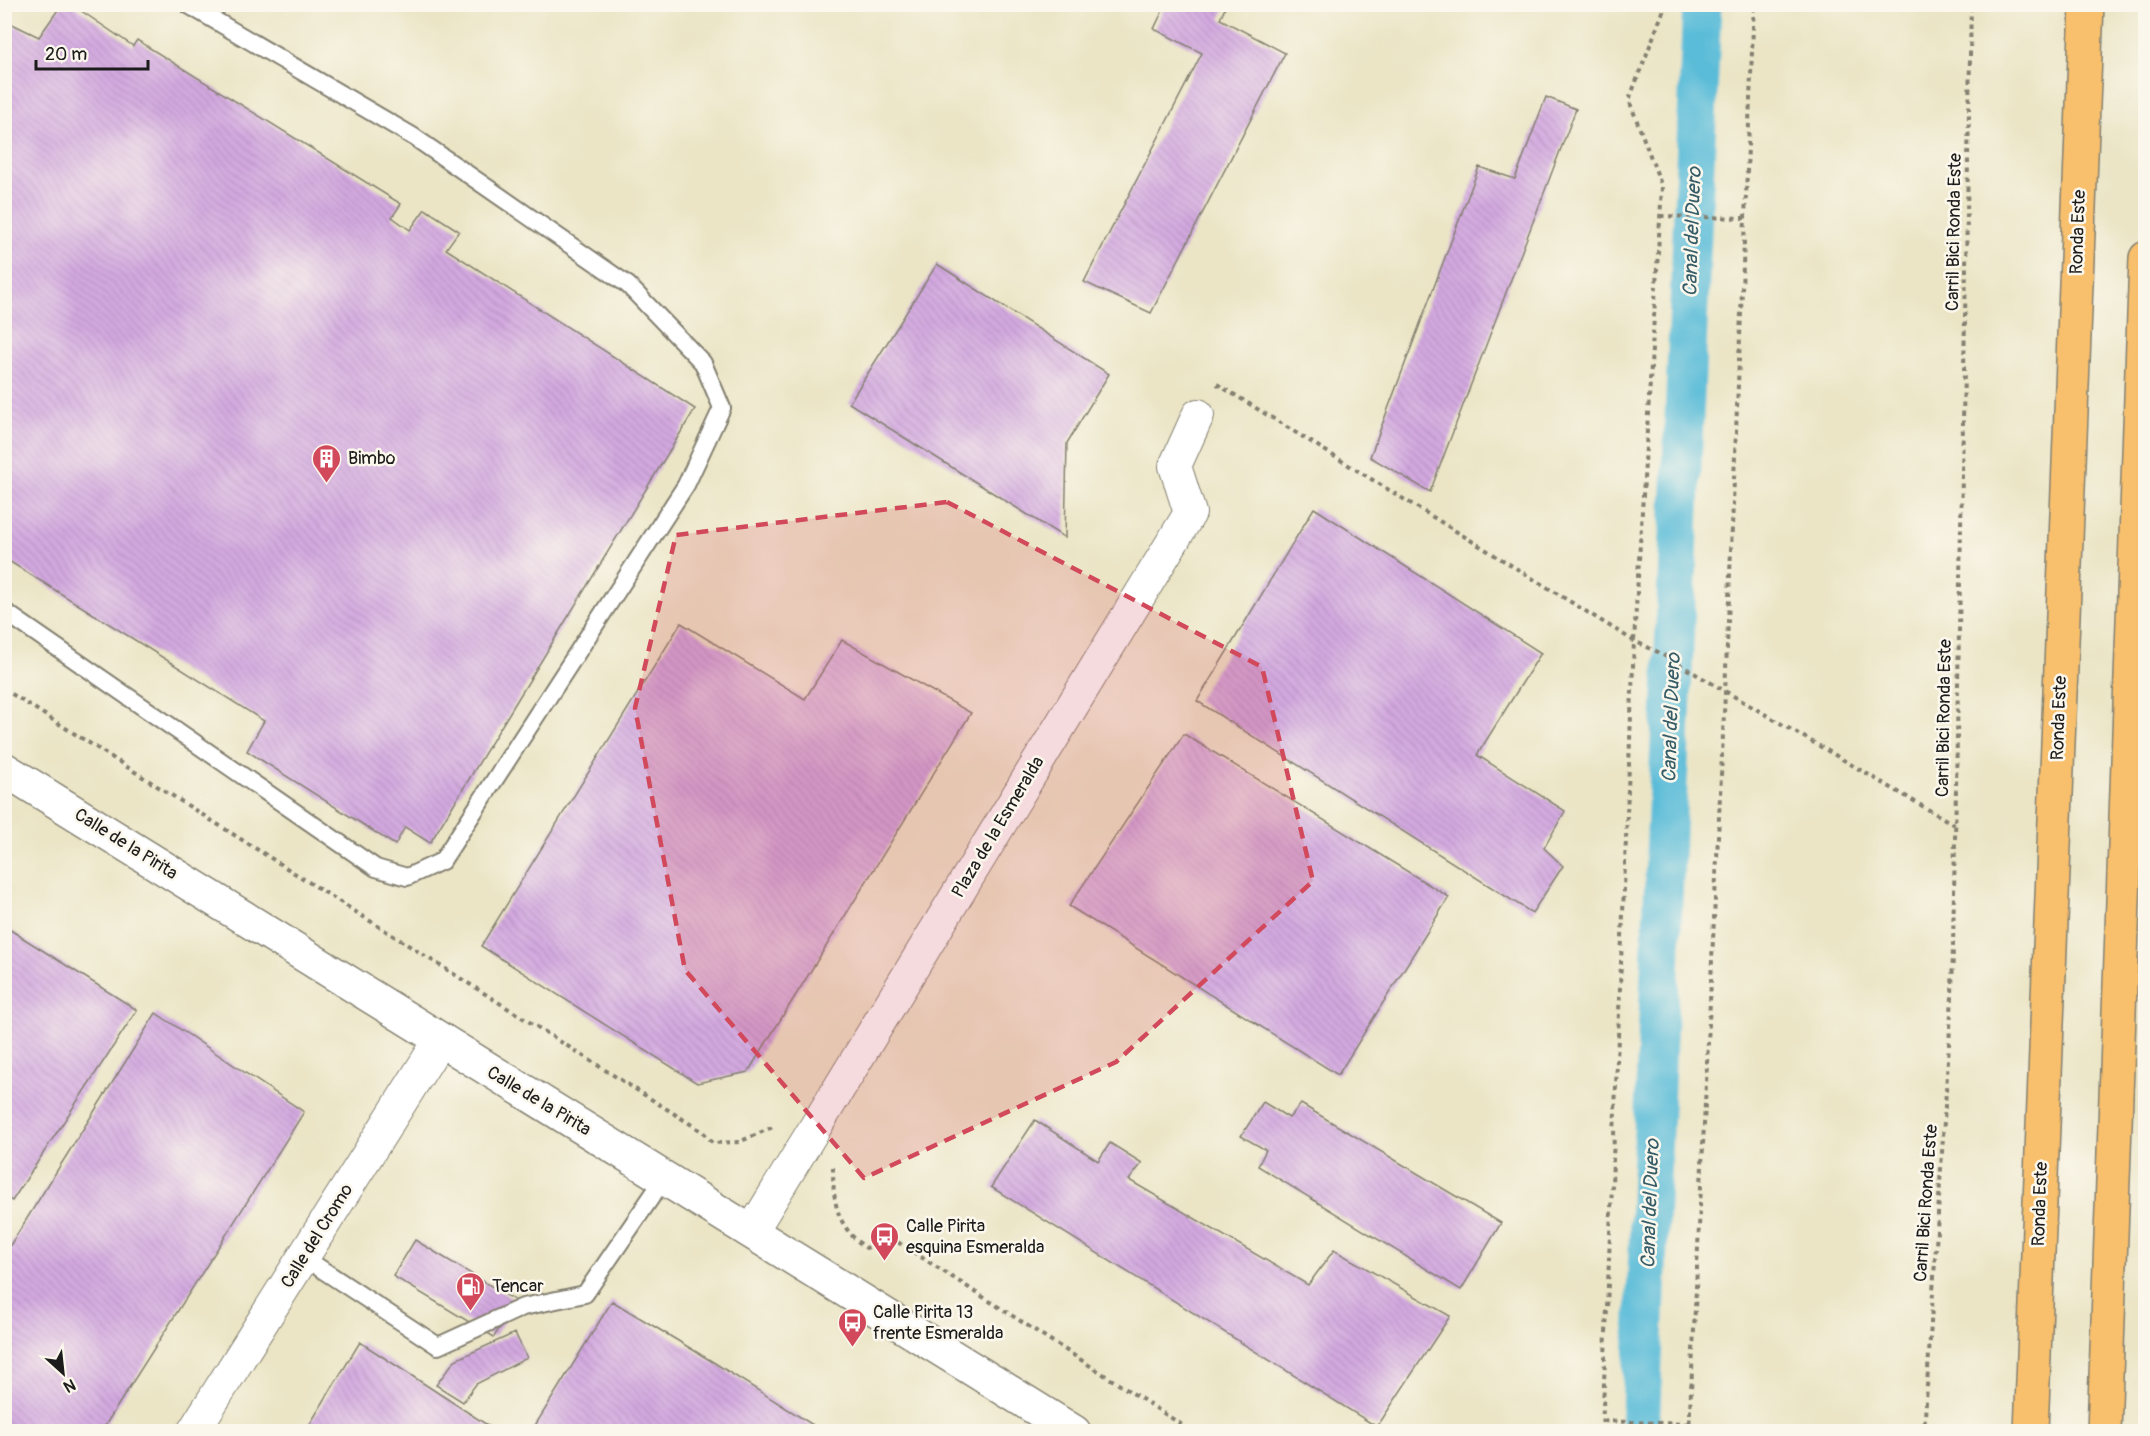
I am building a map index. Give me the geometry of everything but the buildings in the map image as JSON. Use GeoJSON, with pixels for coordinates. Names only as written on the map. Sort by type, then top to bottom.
{"type":"FeatureCollection","features":[{"type":"Feature","properties":{"kind":"highway","name":"Ronda Este"},"geometry":{"type":"LineString","coordinates":[[2031,1431],[2086,4]]}},
{"type":"Feature","properties":{"kind":"highway"},"geometry":{"type":"LineString","coordinates":[[2104,1431],[2145,258]]}},
{"type":"Feature","properties":{"kind":"street","name":"Plaza de la Esmeralda"},"geometry":{"type":"LineString","coordinates":[[752,1231],[1190,513],[1175,466],[1198,415]]}},
{"type":"Feature","properties":{"kind":"street","name":"Calle de la Pirita"},"geometry":{"type":"LineString","coordinates":[[4,768],[1074,1431]]}},
{"type":"Feature","properties":{"kind":"street","name":"Calle del Cromo"},"geometry":{"type":"LineString","coordinates":[[193,1431],[440,1040]]}},
{"type":"Feature","properties":{"kind":"lane"},"geometry":{"type":"LineString","coordinates":[[4,611],[30,626],[376,867],[407,877],[442,861],[686,485],[722,408],[703,363],[628,285],[414,137],[187,4]]}},
{"type":"Feature","properties":{"kind":"lane"},"geometry":{"type":"LineString","coordinates":[[303,1257],[438,1346],[523,1307],[585,1294],[665,1178]]}},
{"type":"Feature","properties":{"kind":"path"},"geometry":{"type":"LineString","coordinates":[[1602,1431],[1634,641],[1662,188],[1629,100],[1666,4]]}},
{"type":"Feature","properties":{"kind":"path"},"geometry":{"type":"LineString","coordinates":[[1689,1431],[1725,693],[1754,4]]}},
{"type":"Feature","properties":{"kind":"path","name":"Carril Bici Ronda Este"},"geometry":{"type":"LineString","coordinates":[[1924,1431],[1952,997],[1971,4]]}},
{"type":"Feature","properties":{"kind":"path"},"geometry":{"type":"LineString","coordinates":[[1660,216],[1745,218]]}},
{"type":"Feature","properties":{"kind":"path"},"geometry":{"type":"LineString","coordinates":[[1198,415],[1218,383],[1634,641],[1658,652],[1955,825]]}},
{"type":"Feature","properties":{"kind":"path"},"geometry":{"type":"LineString","coordinates":[[4,689],[703,1132],[713,1143],[739,1142],[773,1127]]}},
{"type":"Feature","properties":{"kind":"path"},"geometry":{"type":"LineString","coordinates":[[833,1164],[833,1199],[848,1235],[866,1248],[893,1239],[1193,1431]]}},
{"type":"Feature","properties":{"kind":"path"},"geometry":{"type":"LineString","coordinates":[[1603,1421],[1689,1424]]}},
{"type":"Feature","properties":{"kind":"highlighted area"},"geometry":{"type":"Polygon","coordinates":[[[947,502],[1262,667],[1313,881],[1116,1062],[864,1178],[685,970],[635,708],[676,535],[947,502]]]}},
{"type":"Feature","properties":{"kind":"waterway","name":"Canal del Duero"},"geometry":{"type":"LineString","coordinates":[[1640,1432],[1702,4]]}},
{"type":"Feature","properties":{"kind":"place","name":"Bimbo"},"geometry":{"type":"Point","coordinates":[327,484]}},
{"type":"Feature","properties":{"kind":"place","name":"Calle Pirita esquina Esmeralda"},"geometry":{"type":"Point","coordinates":[885,1262]}},
{"type":"Feature","properties":{"kind":"place","name":"Tencar"},"geometry":{"type":"Point","coordinates":[471,1312]}},
{"type":"Feature","properties":{"kind":"place","name":"Calle Pirita 13 frente Esmeralda"},"geometry":{"type":"Point","coordinates":[852,1348]}}]}
